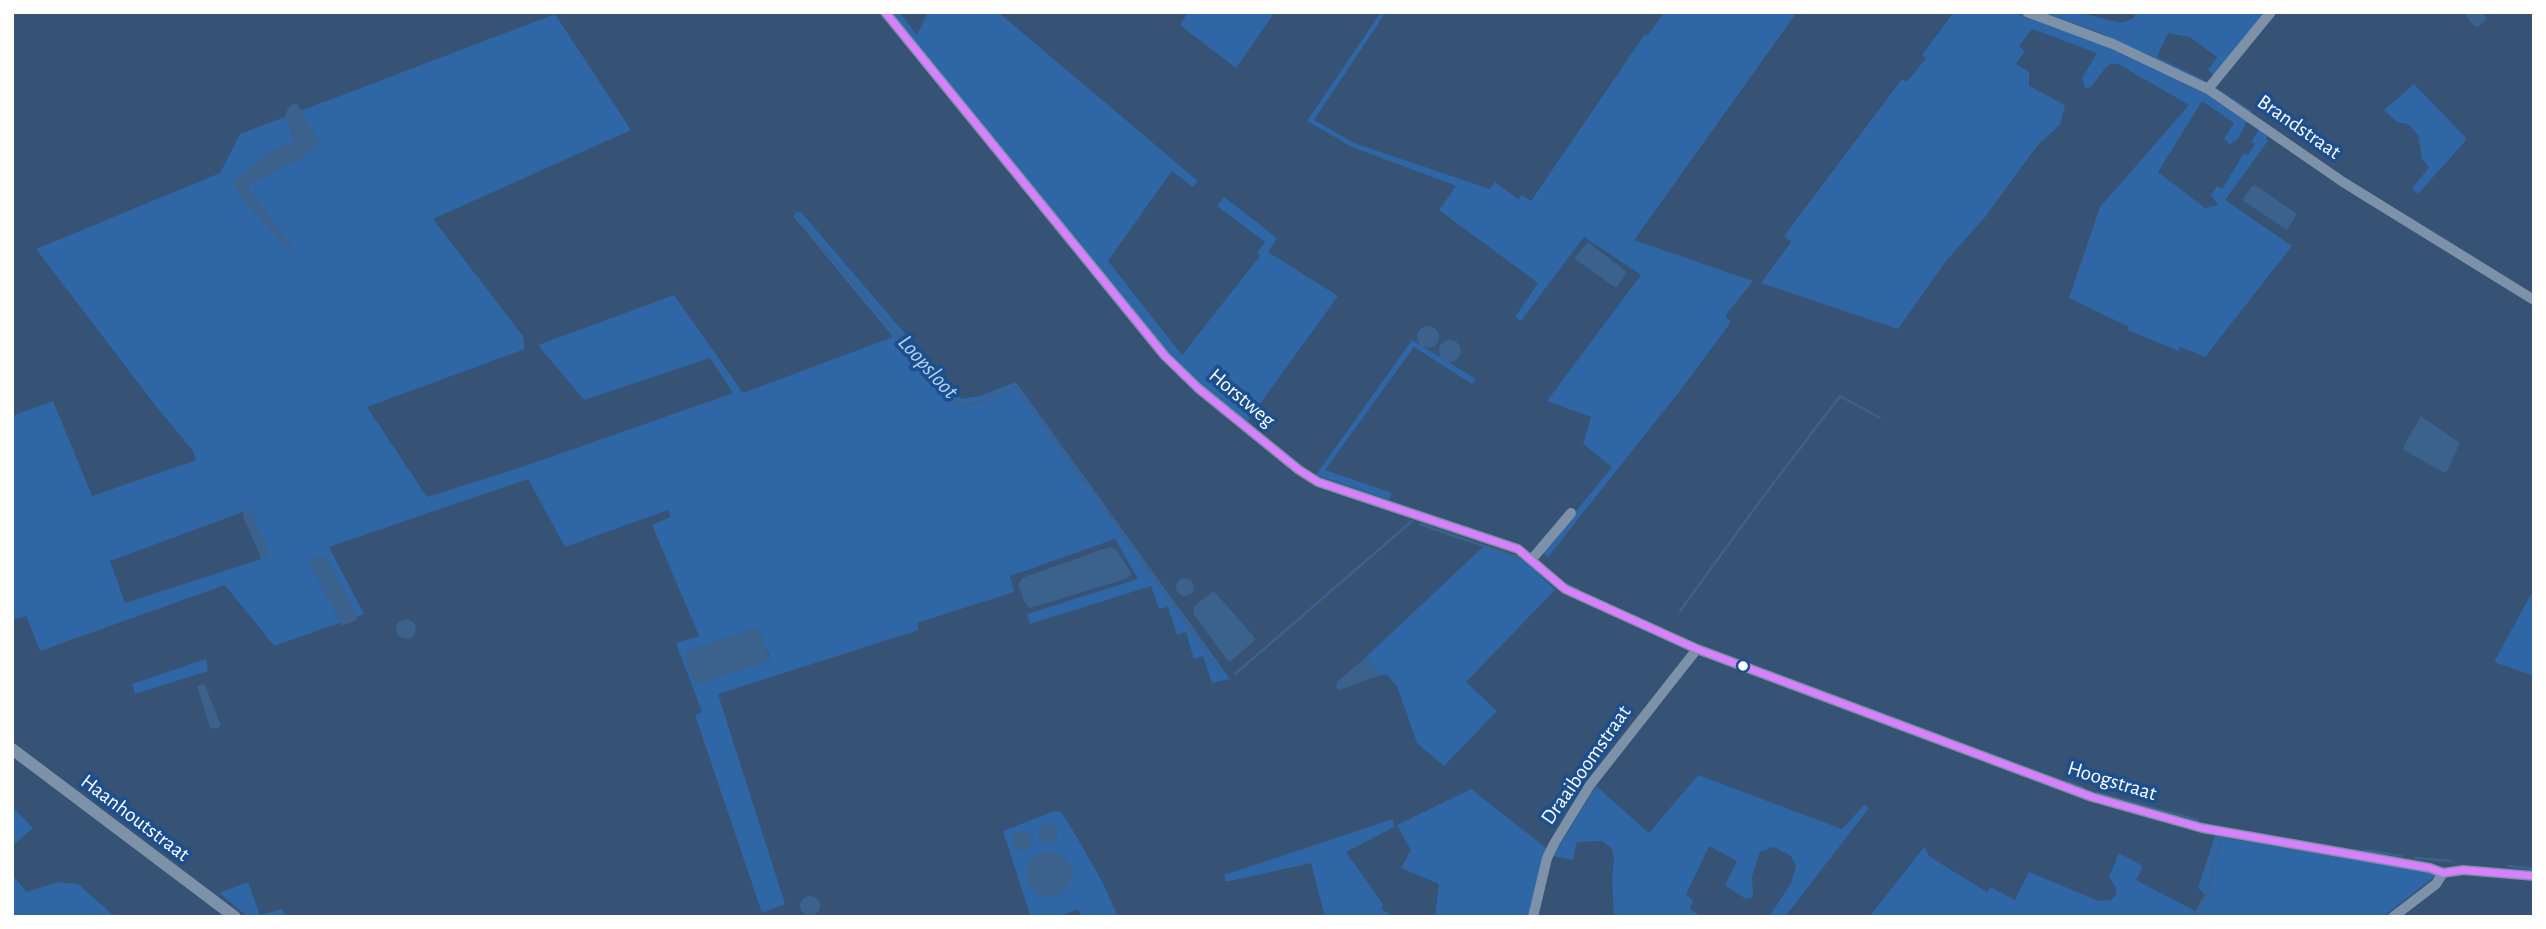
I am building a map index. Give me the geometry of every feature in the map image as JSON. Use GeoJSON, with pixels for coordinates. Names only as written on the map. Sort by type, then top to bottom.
{"type":"FeatureCollection","features":[{"type":"Feature","properties":{"kind":"street","name":"Horstweg"},"geometry":{"type":"LineString","coordinates":[[885,12],[1166,355],[1198,388],[1299,470],[1318,482],[1518,549],[1565,589],[1697,649]]}},
{"type":"Feature","properties":{"kind":"street","name":"Brandstraat"},"geometry":{"type":"LineString","coordinates":[[2027,12],[2113,44],[2208,89],[2343,181],[2534,300]]}},
{"type":"Feature","properties":{"kind":"street"},"geometry":{"type":"LineString","coordinates":[[2208,89],[2271,12]]}},
{"type":"Feature","properties":{"kind":"street"},"geometry":{"type":"LineString","coordinates":[[1532,559],[1571,513]]}},
{"type":"Feature","properties":{"kind":"street","name":"Hoogstraat"},"geometry":{"type":"LineString","coordinates":[[1697,649],[2092,797],[2202,828],[2430,868],[2443,873],[2463,870],[2534,876]]}},
{"type":"Feature","properties":{"kind":"street","name":"Draaiboomstraat"},"geometry":{"type":"LineString","coordinates":[[1533,917],[1548,858],[1555,842],[1590,785],[1697,649]]}},
{"type":"Feature","properties":{"kind":"street","name":"Haanhoutstraat"},"geometry":{"type":"LineString","coordinates":[[12,749],[235,917]]}},
{"type":"Feature","properties":{"kind":"street"},"geometry":{"type":"LineString","coordinates":[[2393,917],[2436,884],[2443,873]]}},
{"type":"Feature","properties":{"kind":"shaded area"},"geometry":{"type":"Polygon","coordinates":[[[890,12],[899,12],[917,35],[928,12],[998,12],[1198,181],[1193,187],[1172,171],[1108,261],[1182,355],[1260,256],[1257,253],[1265,242],[1217,206],[1224,197],[1277,238],[1268,252],[1338,296],[1246,423],[1175,361],[890,12]]]}},
{"type":"Feature","properties":{"kind":"shaded area"},"geometry":{"type":"Polygon","coordinates":[[[1188,12],[1275,12],[1236,68],[1180,25],[1188,12]]]}},
{"type":"Feature","properties":{"kind":"shaded area"},"geometry":{"type":"Polygon","coordinates":[[[1381,12],[1386,12],[1314,120],[1354,143],[1490,189],[1495,182],[1518,199],[1522,195],[1531,201],[1645,34],[1648,35],[1663,14],[1660,12],[1797,12],[1634,240],[1753,281],[1725,316],[1731,322],[1682,388],[1548,557],[1542,553],[1612,467],[1583,444],[1591,417],[1547,401],[1641,275],[1584,237],[1521,321],[1515,317],[1538,283],[1439,210],[1456,186],[1352,147],[1307,121],[1381,12]]]}},
{"type":"Feature","properties":{"kind":"shaded area"},"geometry":{"type":"Polygon","coordinates":[[[1954,12],[2012,12],[2101,44],[2106,35],[2042,12],[2076,12],[2122,23],[2134,18],[2136,12],[2266,12],[2214,75],[2208,70],[2217,57],[2190,37],[2168,33],[2157,57],[2202,79],[2252,111],[2238,139],[2230,144],[2224,139],[2234,123],[2202,101],[2158,172],[2205,208],[2218,205],[2211,195],[2217,186],[2222,189],[2244,153],[2248,155],[2255,144],[2251,142],[2259,129],[2268,135],[2268,141],[2225,200],[2292,246],[2205,357],[2180,347],[2178,351],[2128,330],[2129,327],[2069,298],[2100,207],[2189,105],[2118,64],[2106,67],[2090,88],[2085,88],[2082,78],[2097,53],[2032,29],[2019,46],[2025,51],[2016,64],[2029,72],[2029,86],[2065,105],[2060,125],[2037,146],[1985,217],[1946,261],[1898,329],[1761,283],[1791,242],[1784,236],[1902,79],[1907,82],[1926,58],[1922,55],[1954,12]]]}},
{"type":"Feature","properties":{"kind":"shaded area"},"geometry":{"type":"Polygon","coordinates":[[[2463,12],[2482,12],[2487,18],[2478,27],[2473,25],[2463,12]]]}},
{"type":"Feature","properties":{"kind":"shaded area"},"geometry":{"type":"Polygon","coordinates":[[[555,14],[631,130],[433,219],[523,336],[525,349],[367,407],[427,497],[522,467],[733,393],[710,358],[584,400],[538,345],[674,295],[743,393],[893,337],[793,216],[800,211],[961,399],[980,396],[1016,382],[1230,679],[1212,683],[1203,656],[1194,659],[1186,632],[1177,635],[1168,607],[1159,609],[1151,586],[1030,624],[1027,614],[1138,579],[1115,539],[1010,576],[1014,592],[917,623],[919,630],[718,694],[785,904],[762,913],[695,715],[702,712],[676,643],[699,636],[652,525],[671,517],[668,510],[565,547],[528,479],[329,547],[364,614],[348,620],[274,646],[225,585],[40,651],[26,616],[12,620],[12,416],[53,401],[92,496],[196,460],[193,451],[36,249],[220,173],[240,134],[555,14]],[[243,512],[110,561],[125,603],[261,559],[243,512]],[[757,628],[687,651],[686,653],[770,657],[757,628]]]}},
{"type":"Feature","properties":{"kind":"shaded area"},"geometry":{"type":"Polygon","coordinates":[[[2414,84],[2467,139],[2418,194],[2412,189],[2429,167],[2422,159],[2418,135],[2408,124],[2397,122],[2384,110],[2414,84]]]}},
{"type":"Feature","properties":{"kind":"shaded area"},"geometry":{"type":"Polygon","coordinates":[[[297,103],[320,144],[305,153],[299,161],[247,186],[285,237],[292,248],[289,251],[244,201],[232,183],[270,151],[294,142],[286,121],[286,112],[291,105],[297,103]]]}},
{"type":"Feature","properties":{"kind":"shaded area"},"geometry":{"type":"Polygon","coordinates":[[[2255,185],[2297,214],[2287,230],[2242,200],[2255,185]]]}},
{"type":"Feature","properties":{"kind":"shaded area"},"geometry":{"type":"Polygon","coordinates":[[[1588,242],[1627,272],[1616,288],[1576,260],[1575,257],[1588,242]]]}},
{"type":"Feature","properties":{"kind":"shaded area"},"geometry":{"type":"Polygon","coordinates":[[[1428,326],[1436,329],[1439,337],[1436,345],[1428,348],[1420,345],[1417,337],[1420,329],[1428,326]]]}},
{"type":"Feature","properties":{"kind":"shaded area"},"geometry":{"type":"Polygon","coordinates":[[[1412,340],[1476,379],[1472,384],[1414,347],[1325,470],[1392,493],[1389,500],[1316,475],[1412,340]]]}},
{"type":"Feature","properties":{"kind":"shaded area"},"geometry":{"type":"Polygon","coordinates":[[[1450,340],[1458,343],[1461,351],[1458,359],[1450,362],[1442,359],[1439,351],[1442,343],[1450,340]]]}},
{"type":"Feature","properties":{"kind":"shaded area"},"geometry":{"type":"Polygon","coordinates":[[[2421,416],[2460,443],[2448,470],[2444,473],[2404,450],[2404,445],[2421,416]]]}},
{"type":"Feature","properties":{"kind":"shaded area"},"geometry":{"type":"Polygon","coordinates":[[[251,510],[270,554],[265,558],[261,557],[243,517],[243,511],[251,510]]]}},
{"type":"Feature","properties":{"kind":"shaded area"},"geometry":{"type":"Polygon","coordinates":[[[1485,545],[1522,557],[1555,590],[1466,682],[1497,711],[1444,766],[1417,743],[1397,686],[1386,674],[1379,676],[1366,657],[1485,545]]]}},
{"type":"Feature","properties":{"kind":"shaded area"},"geometry":{"type":"Polygon","coordinates":[[[1109,547],[1116,549],[1132,574],[1126,579],[1030,608],[1025,603],[1018,585],[1022,578],[1109,547]]]}},
{"type":"Feature","properties":{"kind":"shaded area"},"geometry":{"type":"Polygon","coordinates":[[[325,555],[356,613],[357,620],[342,626],[310,564],[314,558],[325,555]]]}},
{"type":"Feature","properties":{"kind":"shaded area"},"geometry":{"type":"Polygon","coordinates":[[[1185,578],[1191,581],[1194,587],[1191,593],[1185,596],[1179,593],[1176,587],[1179,581],[1185,578]]]}},
{"type":"Feature","properties":{"kind":"shaded area"},"geometry":{"type":"Polygon","coordinates":[[[2534,589],[2534,676],[2494,662],[2534,589]]]}},
{"type":"Feature","properties":{"kind":"shaded area"},"geometry":{"type":"Polygon","coordinates":[[[1214,591],[1256,639],[1231,661],[1228,661],[1193,613],[1194,606],[1214,591]]]}},
{"type":"Feature","properties":{"kind":"shaded area"},"geometry":{"type":"Polygon","coordinates":[[[406,619],[413,622],[416,629],[413,636],[406,639],[399,636],[396,629],[399,622],[406,619]]]}},
{"type":"Feature","properties":{"kind":"shaded area"},"geometry":{"type":"Polygon","coordinates":[[[757,628],[770,660],[698,685],[694,682],[685,656],[687,651],[757,628]]]}},
{"type":"Feature","properties":{"kind":"shaded area"},"geometry":{"type":"Polygon","coordinates":[[[1366,657],[1379,676],[1339,690],[1336,688],[1337,682],[1366,657]]]}},
{"type":"Feature","properties":{"kind":"shaded area"},"geometry":{"type":"Polygon","coordinates":[[[206,659],[208,671],[135,694],[132,684],[206,659]]]}},
{"type":"Feature","properties":{"kind":"shaded area"},"geometry":{"type":"Polygon","coordinates":[[[205,685],[221,725],[216,729],[210,728],[197,686],[205,685]]]}},
{"type":"Feature","properties":{"kind":"shaded area"},"geometry":{"type":"Polygon","coordinates":[[[1698,775],[1842,829],[1864,805],[1869,808],[1785,917],[1769,917],[1791,883],[1796,866],[1791,856],[1774,847],[1760,852],[1752,876],[1753,897],[1746,899],[1725,885],[1737,861],[1709,846],[1686,895],[1693,900],[1690,909],[1702,917],[1614,917],[1612,849],[1602,841],[1577,842],[1573,860],[1553,856],[1596,786],[1649,833],[1698,775]]]}},
{"type":"Feature","properties":{"kind":"shaded area"},"geometry":{"type":"Polygon","coordinates":[[[1471,789],[1546,848],[1530,917],[1435,917],[1439,884],[1401,868],[1411,850],[1397,825],[1471,789]]]}},
{"type":"Feature","properties":{"kind":"shaded area"},"geometry":{"type":"Polygon","coordinates":[[[12,807],[33,828],[12,846],[12,807]]]}},
{"type":"Feature","properties":{"kind":"shaded area"},"geometry":{"type":"Polygon","coordinates":[[[1054,811],[1061,812],[1075,834],[1103,883],[1118,917],[1081,917],[1078,909],[1058,917],[1024,917],[1030,915],[1003,831],[1054,811]]]}},
{"type":"Feature","properties":{"kind":"shaded area"},"geometry":{"type":"Polygon","coordinates":[[[1393,819],[1394,827],[1346,852],[1380,900],[1383,905],[1381,909],[1396,917],[1325,917],[1311,863],[1226,882],[1224,875],[1393,819]]]}},
{"type":"Feature","properties":{"kind":"shaded area"},"geometry":{"type":"Polygon","coordinates":[[[1048,823],[1055,826],[1058,833],[1055,840],[1048,843],[1041,840],[1038,833],[1041,826],[1048,823]]]}},
{"type":"Feature","properties":{"kind":"shaded area"},"geometry":{"type":"Polygon","coordinates":[[[1022,831],[1029,834],[1032,841],[1029,848],[1022,851],[1015,848],[1012,841],[1015,834],[1022,831]]]}},
{"type":"Feature","properties":{"kind":"shaded area"},"geometry":{"type":"Polygon","coordinates":[[[2215,836],[2434,873],[2435,876],[2383,917],[1869,917],[1925,846],[1928,855],[1987,892],[1990,887],[2015,900],[2029,872],[2099,901],[2111,900],[2116,894],[2116,888],[2109,877],[2119,853],[2143,866],[2136,880],[2197,912],[2206,895],[2198,888],[2215,836]]]}},
{"type":"Feature","properties":{"kind":"shaded area"},"geometry":{"type":"Polygon","coordinates":[[[1049,851],[1065,858],[1072,874],[1065,890],[1049,897],[1033,890],[1026,874],[1033,858],[1049,851]]]}},
{"type":"Feature","properties":{"kind":"shaded area"},"geometry":{"type":"Polygon","coordinates":[[[12,875],[27,892],[58,882],[78,884],[115,917],[12,917],[12,875]]]}},
{"type":"Feature","properties":{"kind":"shaded area"},"geometry":{"type":"Polygon","coordinates":[[[248,882],[260,915],[282,909],[286,917],[248,917],[219,893],[248,882]]]}},
{"type":"Feature","properties":{"kind":"shaded area"},"geometry":{"type":"Polygon","coordinates":[[[810,896],[817,899],[820,906],[817,913],[810,916],[803,913],[800,906],[803,899],[810,896]]]}},
{"type":"Feature","properties":{"kind":"waterway","name":"Loopsloot"},"geometry":{"type":"LineString","coordinates":[[796,212],[804,226],[960,406],[967,406],[1016,387],[1097,498]]}},
{"type":"Feature","properties":{"kind":"waterway"},"geometry":{"type":"LineString","coordinates":[[1680,611],[1840,396],[1880,418]]}},
{"type":"Feature","properties":{"kind":"waterway","name":"Loopsloot"},"geometry":{"type":"LineString","coordinates":[[1101,503],[1220,671]]}},
{"type":"Feature","properties":{"kind":"waterway","name":"Loopsloot"},"geometry":{"type":"LineString","coordinates":[[1235,674],[1412,521]]}},
{"type":"Feature","properties":{"kind":"waterway","name":"Loopsloot"},"geometry":{"type":"LineString","coordinates":[[1420,524],[1522,559]]}},
{"type":"Feature","properties":{"kind":"waterway","name":"Loopsloot"},"geometry":{"type":"LineString","coordinates":[[1566,584],[1579,590]]}},
{"type":"Feature","properties":{"kind":"waterway","name":"Loopsloot"},"geometry":{"type":"LineString","coordinates":[[2068,782],[2083,788]]}},
{"type":"Feature","properties":{"kind":"waterway","name":"Loopsloot"},"geometry":{"type":"LineString","coordinates":[[2097,793],[2198,820]]}},
{"type":"Feature","properties":{"kind":"waterway"},"geometry":{"type":"LineString","coordinates":[[2194,917],[2207,892],[2220,840]]}},
{"type":"Feature","properties":{"kind":"waterway","name":"Loopsloot"},"geometry":{"type":"LineString","coordinates":[[2364,850],[2402,856]]}},
{"type":"Feature","properties":{"kind":"waterway","name":"Loopsloot"},"geometry":{"type":"LineString","coordinates":[[2416,858],[2452,861]]}},
{"type":"Feature","properties":{"kind":"waterway","name":"Loopsloot"},"geometry":{"type":"LineString","coordinates":[[2508,866],[2534,869]]}},
{"type":"Feature","properties":{"kind":"transit line"},"geometry":{"type":"LineString","coordinates":[[885,12],[1165,356],[1198,388],[1299,470],[1318,482],[1518,549],[1565,589],[1697,649],[2092,797],[2202,828],[2430,868],[2443,873],[2463,870],[2534,876]]}}]}
